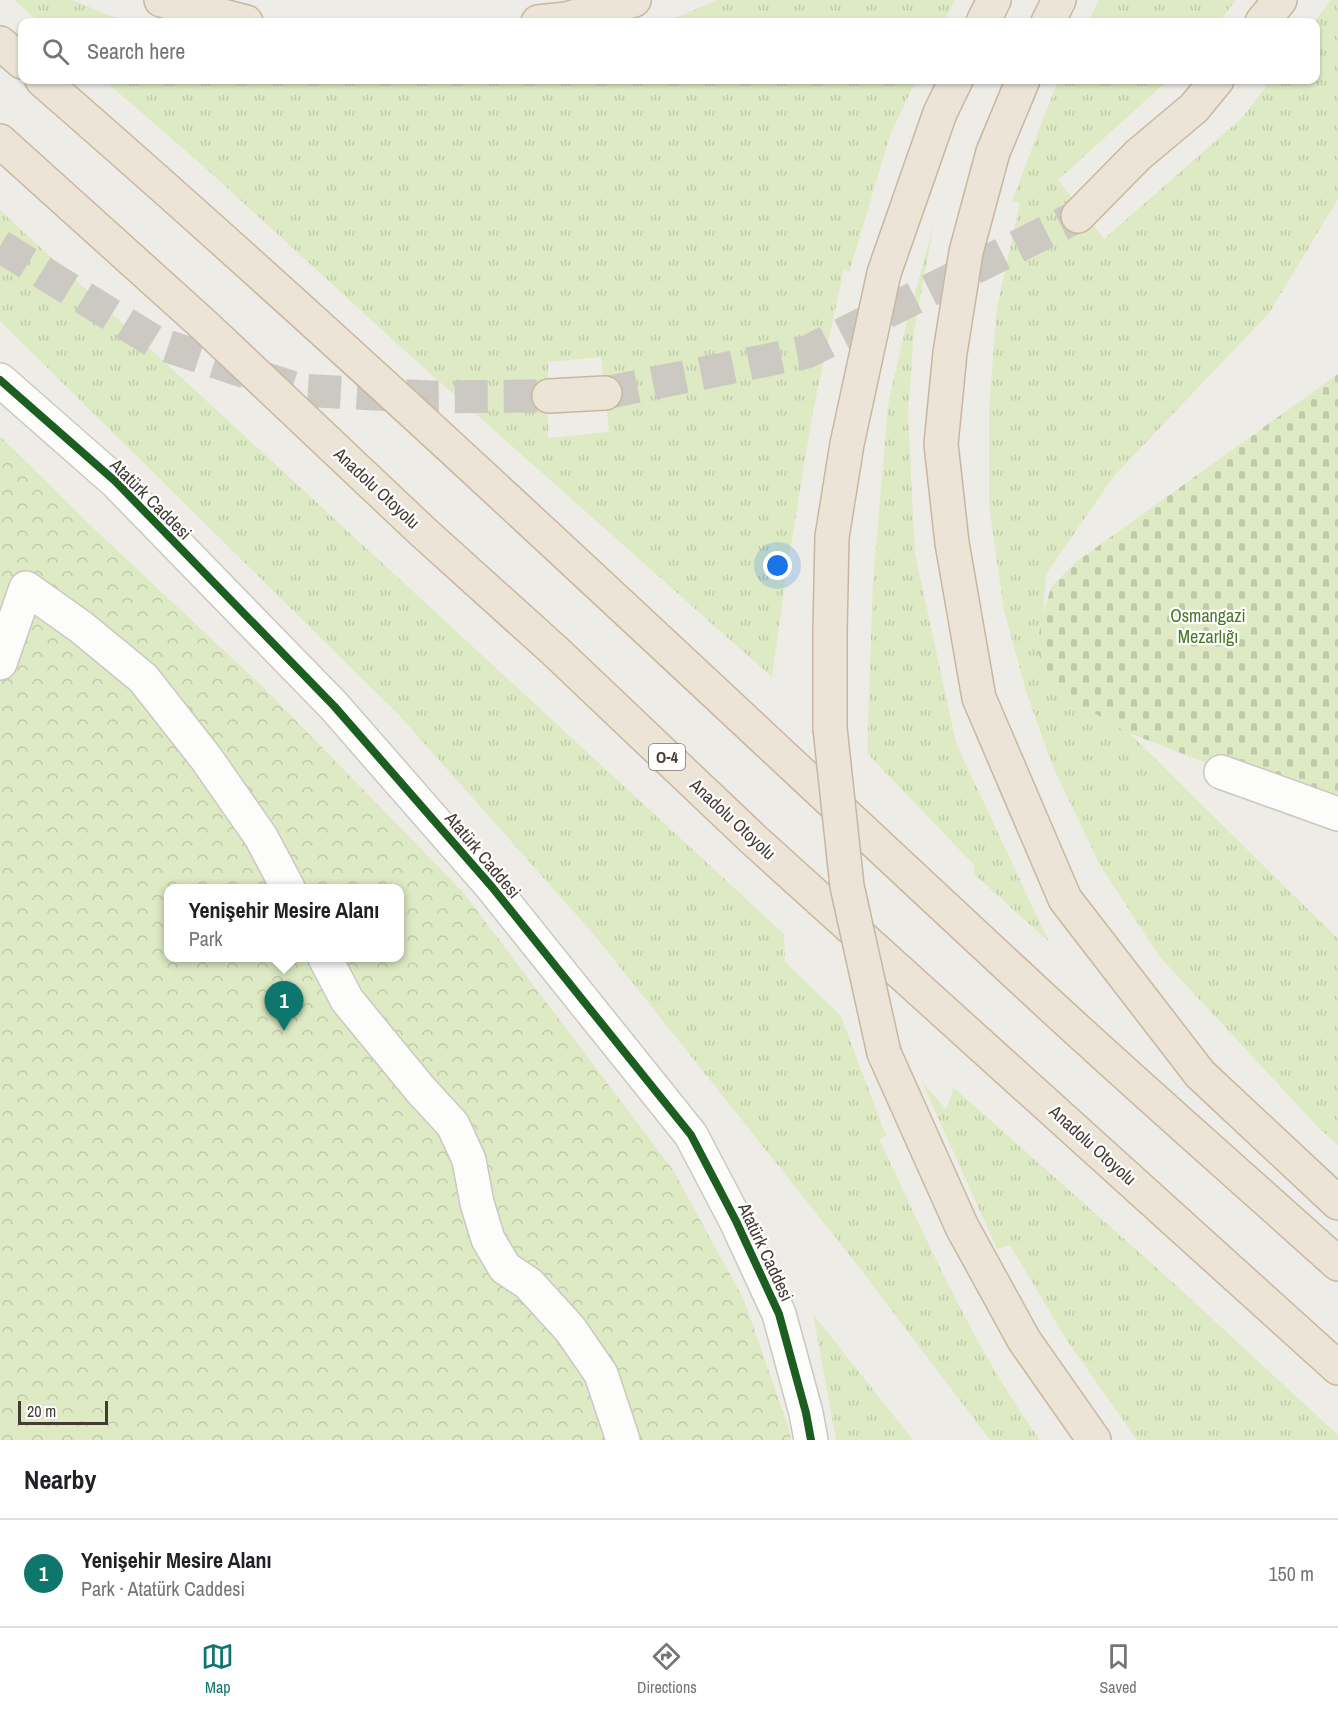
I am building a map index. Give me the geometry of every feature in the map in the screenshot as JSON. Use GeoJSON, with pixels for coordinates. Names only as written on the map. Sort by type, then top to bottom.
{"type":"FeatureCollection","features":[{"type":"Feature","properties":{"kind":"highway"},"geometry":{"type":"LineString","coordinates":[[161,0],[231,18]]}},
{"type":"Feature","properties":{"kind":"highway"},"geometry":{"type":"LineString","coordinates":[[570,18],[634,0]]}},
{"type":"Feature","properties":{"kind":"highway"},"geometry":{"type":"LineString","coordinates":[[985,18],[994,0]]}},
{"type":"Feature","properties":{"kind":"highway"},"geometry":{"type":"LineString","coordinates":[[1050,18],[1059,0]]}},
{"type":"Feature","properties":{"kind":"highway"},"geometry":{"type":"LineString","coordinates":[[1265,18],[1280,0]]}},
{"type":"Feature","properties":{"kind":"highway"},"geometry":{"type":"LineString","coordinates":[[0,43],[18,59]]}},
{"type":"Feature","properties":{"kind":"highway"},"geometry":{"type":"LineString","coordinates":[[46,84],[328,335],[724,700],[1040,996],[1338,1264]]}},
{"type":"Feature","properties":{"kind":"highway"},"geometry":{"type":"LineString","coordinates":[[954,84],[940,113],[884,273],[847,444],[832,537],[830,728],[847,886],[884,1053],[962,1227],[1024,1340],[1094,1440]]}},
{"type":"Feature","properties":{"kind":"highway"},"geometry":{"type":"LineString","coordinates":[[1021,84],[993,152],[966,252],[950,353],[941,444],[952,543],[979,698],[1065,899],[1200,1074],[1338,1203]]}},
{"type":"Feature","properties":{"kind":"highway"},"geometry":{"type":"LineString","coordinates":[[1078,216],[1138,155],[1194,108],[1214,84]]}},
{"type":"Feature","properties":{"kind":"highway","name":"Anadolu Otoyolu"},"geometry":{"type":"LineString","coordinates":[[0,141],[204,325],[422,531],[555,651],[753,839],[1338,1368]]}},
{"type":"Feature","properties":{"kind":"highway"},"geometry":{"type":"LineString","coordinates":[[549,396],[605,393]]}},
{"type":"Feature","properties":{"kind":"street","name":"Atatürk Caddesi"},"geometry":{"type":"LineString","coordinates":[[0,380],[115,482],[334,706],[492,887],[691,1135],[736,1221],[779,1314],[806,1413],[811,1440]]}},
{"type":"Feature","properties":{"kind":"street"},"geometry":{"type":"LineString","coordinates":[[0,663],[26,588],[81,627],[143,678],[206,758],[261,837],[286,884]]}},
{"type":"Feature","properties":{"kind":"street"},"geometry":{"type":"LineString","coordinates":[[1221,772],[1338,814]]}},
{"type":"Feature","properties":{"kind":"street"},"geometry":{"type":"LineString","coordinates":[[327,962],[347,1000],[420,1089],[453,1125],[469,1160],[477,1203],[488,1239],[505,1268],[528,1283],[570,1329],[601,1374],[622,1440]]}},
{"type":"Feature","properties":{"kind":"green space"},"geometry":{"type":"Polygon","coordinates":[[[14,0],[73,0],[120,18],[34,18],[14,0]]]}},
{"type":"Feature","properties":{"kind":"green space"},"geometry":{"type":"Polygon","coordinates":[[[717,0],[955,0],[946,18],[671,18],[717,0]]]}},
{"type":"Feature","properties":{"kind":"green space"},"geometry":{"type":"Polygon","coordinates":[[[1099,0],[1236,0],[1222,18],[1090,18],[1099,0]]]}},
{"type":"Feature","properties":{"kind":"green space"},"geometry":{"type":"Polygon","coordinates":[[[1331,0],[1338,0],[1338,199],[1269,313],[1114,476],[1046,574],[1043,615],[1036,647],[1085,708],[1129,733],[1338,939],[1338,1145],[1319,1128],[1159,956],[1100,865],[1053,767],[1026,691],[1004,610],[989,506],[989,407],[997,307],[1020,202],[1012,201],[1056,84],[1164,84],[1058,180],[1104,239],[1242,118],[1268,84],[1320,84],[1320,18],[1317,18],[1331,0]]]}},
{"type":"Feature","properties":{"kind":"green space"},"geometry":{"type":"Polygon","coordinates":[[[109,84],[914,84],[890,135],[849,273],[844,269],[813,411],[772,677],[404,350],[202,165],[109,84]],[[601,357],[548,362],[548,438],[609,432],[601,357]]]}},
{"type":"Feature","properties":{"kind":"green space"},"geometry":{"type":"Polygon","coordinates":[[[0,210],[784,934],[785,962],[841,1016],[886,1136],[879,1139],[973,1331],[993,1368],[1040,1440],[990,1440],[855,1262],[596,937],[399,715],[0,321],[0,210]]]}},
{"type":"Feature","properties":{"kind":"green space"},"geometry":{"type":"Polygon","coordinates":[[[934,223],[914,331],[908,415],[915,554],[956,743],[1049,942],[974,874],[974,865],[867,753],[873,581],[888,405],[906,326],[934,223]]]}},
{"type":"Feature","properties":{"kind":"green space","name":"Osmangazi Mezarlığı"},"geometry":{"type":"Polygon","coordinates":[[[1338,374],[1338,808],[1129,733],[1085,708],[1050,681],[1036,648],[1051,587],[1076,562],[1338,374]]]}},
{"type":"Feature","properties":{"kind":"green space"},"geometry":{"type":"Polygon","coordinates":[[[0,436],[89,524],[268,692],[463,892],[673,1170],[744,1300],[791,1440],[0,1440],[0,436]]]}},
{"type":"Feature","properties":{"kind":"green space"},"geometry":{"type":"Polygon","coordinates":[[[922,1082],[946,1109],[954,1088],[1168,1278],[1338,1435],[1338,1440],[1137,1440],[1068,1342],[1010,1245],[997,1249],[922,1082]]]}},
{"type":"Feature","properties":{"kind":"green space"},"geometry":{"type":"Polygon","coordinates":[[[813,1314],[913,1440],[836,1440],[813,1314]]]}},
{"type":"Feature","properties":{"kind":"tunnel"},"geometry":{"type":"LineString","coordinates":[[605,393],[807,352],[1078,216]]}},
{"type":"Feature","properties":{"kind":"tunnel"},"geometry":{"type":"LineString","coordinates":[[0,246],[155,342],[300,390],[430,397],[549,396]]}},
{"type":"Feature","properties":{"kind":"cycle path"},"geometry":{"type":"LineString","coordinates":[[0,380],[115,481],[334,706],[492,887],[691,1135],[736,1221],[779,1314],[806,1413],[811,1440]]}},
{"type":"Feature","properties":{"kind":"place","name":"Yenişehir Mesire Alanı"},"geometry":{"type":"Point","coordinates":[284,1031]}}]}
